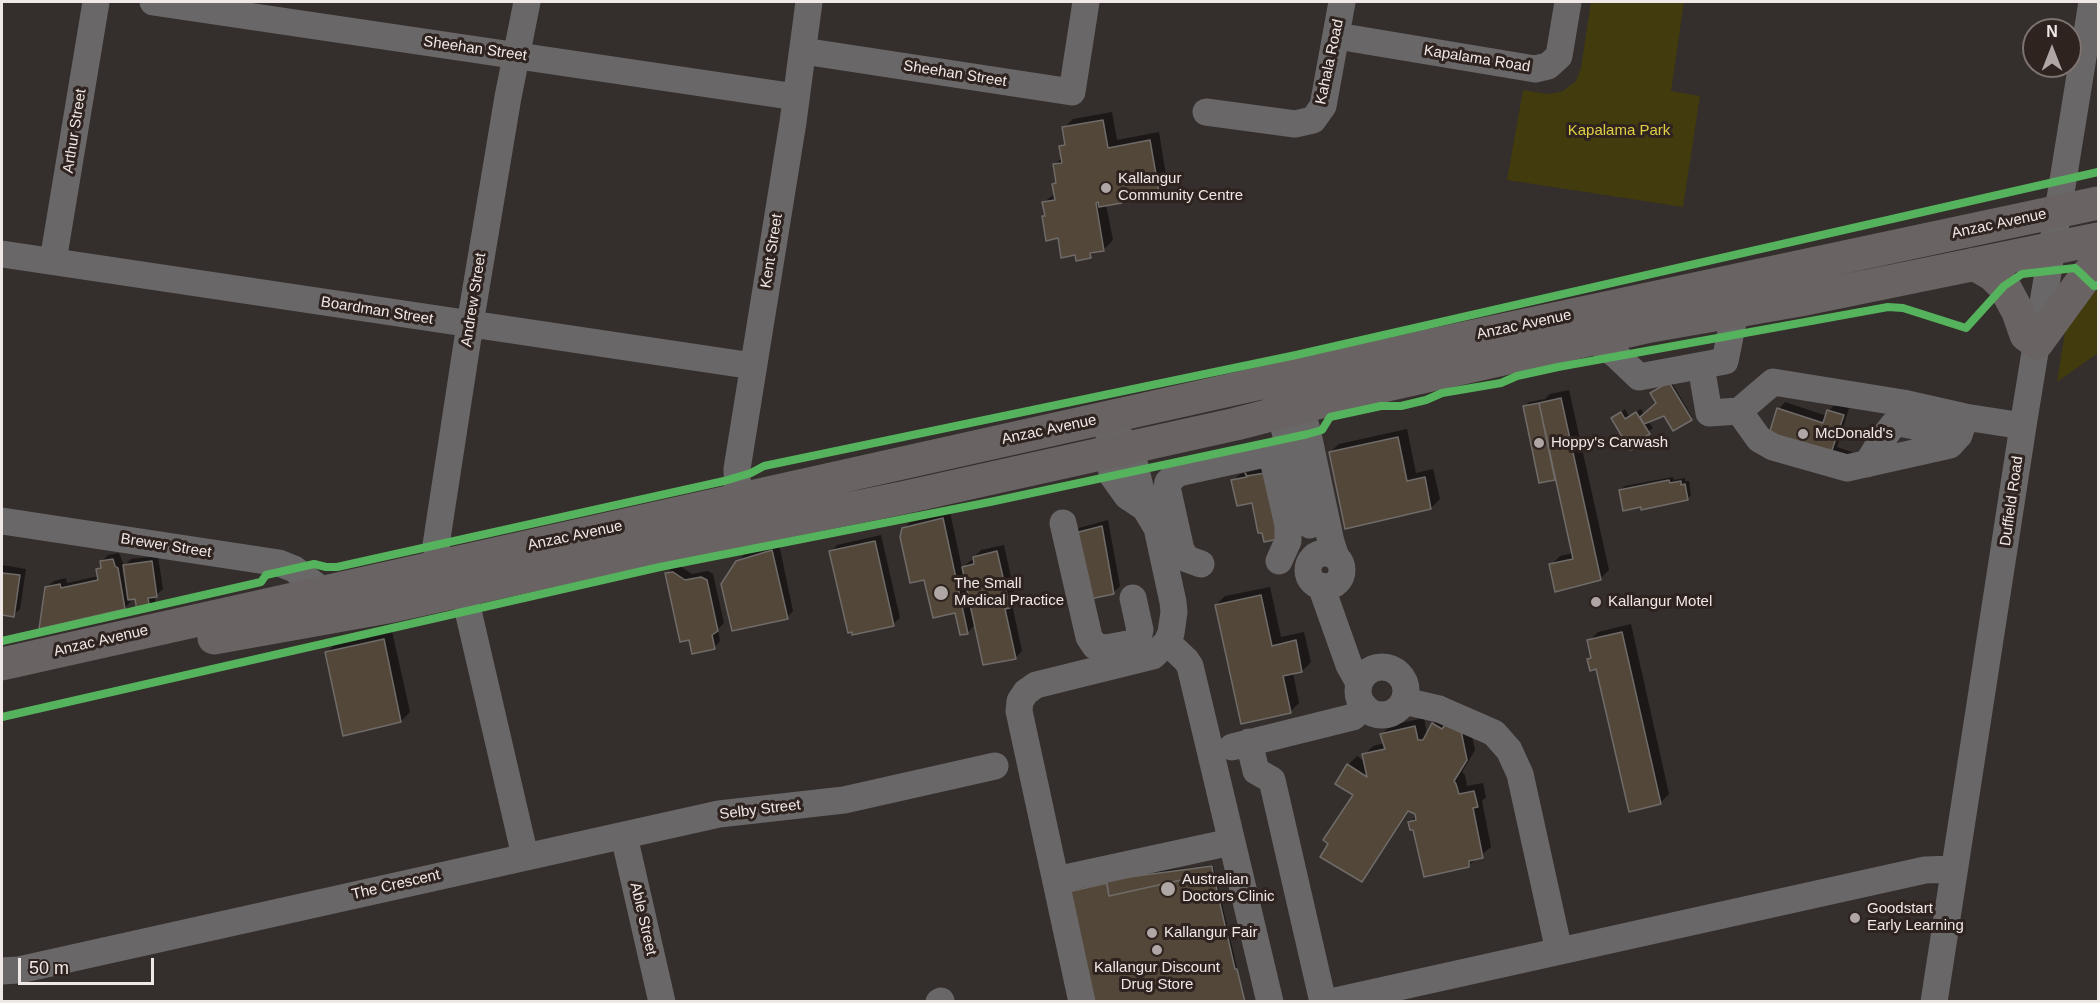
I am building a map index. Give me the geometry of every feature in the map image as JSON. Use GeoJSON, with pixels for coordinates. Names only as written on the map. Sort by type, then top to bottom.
{"type":"FeatureCollection","features":[{"type":"Feature","properties":{"kind":"highway","name":"Anzac Avenue"},"geometry":{"type":"LineString","coordinates":[[2,664],[1675,292],[2098,203]]}},
{"type":"Feature","properties":{"kind":"highway","name":"Anzac Avenue"},"geometry":{"type":"LineString","coordinates":[[2,685],[242,632],[462,592],[656,548],[902,498],[1291,411],[1383,386],[1651,326],[1735,312],[2098,239]]}},
{"type":"Feature","properties":{"kind":"highway"},"geometry":{"type":"LineString","coordinates":[[1974,264],[1993,275],[2004,286],[2019,312],[2026,335],[2037,343],[2085,277],[2098,263]]}},
{"type":"Feature","properties":{"kind":"street","name":"Arthur Street"},"geometry":{"type":"LineString","coordinates":[[53,261],[96,2]]}},
{"type":"Feature","properties":{"kind":"street","name":"Sheehan Street"},"geometry":{"type":"LineString","coordinates":[[153,2],[255,9],[517,56],[796,97]]}},
{"type":"Feature","properties":{"kind":"street","name":"Andrew Street"},"geometry":{"type":"LineString","coordinates":[[440,566],[437,555],[437,533],[508,97],[527,2]]}},
{"type":"Feature","properties":{"kind":"street","name":"Kent Street"},"geometry":{"type":"LineString","coordinates":[[738,500],[737,469],[810,2]]}},
{"type":"Feature","properties":{"kind":"street","name":"Sheehan Street"},"geometry":{"type":"LineString","coordinates":[[803,51],[1072,92],[1086,2]]}},
{"type":"Feature","properties":{"kind":"street","name":"Kahala Road"},"geometry":{"type":"LineString","coordinates":[[1206,112],[1294,124],[1313,120],[1323,106],[1342,2]]}},
{"type":"Feature","properties":{"kind":"street","name":"Kapalama Road"},"geometry":{"type":"LineString","coordinates":[[1337,36],[1535,69],[1548,66],[1559,56],[1568,2]]}},
{"type":"Feature","properties":{"kind":"street","name":"Duffield Road"},"geometry":{"type":"LineString","coordinates":[[1934,1002],[2023,426],[2092,2]]}},
{"type":"Feature","properties":{"kind":"street","name":"Boardman Street"},"geometry":{"type":"LineString","coordinates":[[2,254],[753,366]]}},
{"type":"Feature","properties":{"kind":"street"},"geometry":{"type":"LineString","coordinates":[[1735,312],[1713,363],[1709,412],[1739,411],[1773,382],[1903,402],[1962,426],[2023,426]]}},
{"type":"Feature","properties":{"kind":"street"},"geometry":{"type":"LineString","coordinates":[[1593,339],[1639,377],[1713,363]]}},
{"type":"Feature","properties":{"kind":"street"},"geometry":{"type":"LineString","coordinates":[[1211,752],[1353,717],[1368,686],[1392,669],[1401,676],[1406,688],[1404,701],[1389,714],[1375,714],[1368,686],[1359,643],[1329,569],[1282,379]]}},
{"type":"Feature","properties":{"kind":"street"},"geometry":{"type":"LineString","coordinates":[[1739,411],[1759,439],[1773,447],[1847,468],[1950,445],[1962,426]]}},
{"type":"Feature","properties":{"kind":"street"},"geometry":{"type":"LineString","coordinates":[[1082,1002],[1019,711],[1020,701],[1026,692],[1036,685],[1153,656],[1167,642],[1171,633],[1174,612],[1157,528],[1145,508],[1127,496],[1112,475],[1118,450],[1108,417]]}},
{"type":"Feature","properties":{"kind":"street"},"geometry":{"type":"LineString","coordinates":[[1201,564],[1183,555],[1167,488],[1168,482],[1178,473],[1264,454],[1275,464],[1288,525],[1288,541],[1279,561]]}},
{"type":"Feature","properties":{"kind":"street","name":"Brewer Street"},"geometry":{"type":"LineString","coordinates":[[2,521],[279,563],[294,569],[323,591]]}},
{"type":"Feature","properties":{"kind":"street"},"geometry":{"type":"LineString","coordinates":[[1063,523],[1089,637],[1095,646],[1106,648],[1133,643],[1138,638],[1140,630],[1134,598]]}},
{"type":"Feature","properties":{"kind":"street"},"geometry":{"type":"LineString","coordinates":[[440,566],[462,592],[466,602],[525,856]]}},
{"type":"Feature","properties":{"kind":"street"},"geometry":{"type":"LineString","coordinates":[[1167,642],[1190,666],[1270,1002]]}},
{"type":"Feature","properties":{"kind":"street"},"geometry":{"type":"LineString","coordinates":[[1404,701],[1439,709],[1494,733],[1509,750],[1520,774],[1559,951]]}},
{"type":"Feature","properties":{"kind":"street"},"geometry":{"type":"LineString","coordinates":[[1249,742],[1256,771],[1272,780],[1323,1002]]}},
{"type":"Feature","properties":{"kind":"street","name":"Selby Street"},"geometry":{"type":"LineString","coordinates":[[525,856],[719,814],[844,800],[995,766]]}},
{"type":"Feature","properties":{"kind":"street","name":"Able Street"},"geometry":{"type":"LineString","coordinates":[[624,836],[662,1002]]}},
{"type":"Feature","properties":{"kind":"street"},"geometry":{"type":"LineString","coordinates":[[1056,880],[1231,842]]}},
{"type":"Feature","properties":{"kind":"street","name":"The Crescent"},"geometry":{"type":"LineString","coordinates":[[2,971],[19,970],[525,856]]}},
{"type":"Feature","properties":{"kind":"street"},"geometry":{"type":"LineString","coordinates":[[1331,1002],[1925,870],[1954,869]]}},
{"type":"Feature","properties":{"kind":"green space","name":"Kapalama Park"},"geometry":{"type":"Polygon","coordinates":[[[1591,2],[1684,2],[1671,91],[1700,96],[1683,207],[1507,180],[1523,90],[1555,93],[1563,91],[1576,81],[1581,68],[1591,2]]]}},
{"type":"Feature","properties":{"kind":"green space"},"geometry":{"type":"Polygon","coordinates":[[[2098,289],[2098,353],[2057,382],[2067,320],[2098,289]]]}},
{"type":"Feature","properties":{"kind":"building","name":"Kallangur Community Centre"},"geometry":{"type":"Polygon","coordinates":[[[1103,120],[1108,148],[1150,140],[1159,192],[1121,198],[1122,203],[1099,207],[1098,202],[1096,203],[1104,251],[1090,253],[1091,258],[1076,261],[1075,255],[1061,258],[1058,238],[1046,241],[1042,202],[1055,200],[1052,184],[1056,183],[1053,164],[1062,163],[1059,146],[1065,145],[1062,127],[1103,120]]]}},
{"type":"Feature","properties":{"kind":"building"},"geometry":{"type":"Polygon","coordinates":[[[1669,382],[1692,420],[1673,431],[1664,416],[1644,424],[1640,417],[1656,403],[1650,393],[1669,382]]]}},
{"type":"Feature","properties":{"kind":"building"},"geometry":{"type":"Polygon","coordinates":[[[1561,398],[1601,580],[1555,592],[1549,564],[1573,559],[1539,403],[1561,398]]]}},
{"type":"Feature","properties":{"kind":"building","name":"Hoppy's Carwash"},"geometry":{"type":"Polygon","coordinates":[[[1539,403],[1555,480],[1539,483],[1523,406],[1539,403]]]}},
{"type":"Feature","properties":{"kind":"building","name":"McDonald's"},"geometry":{"type":"Polygon","coordinates":[[[1777,408],[1823,423],[1827,410],[1844,415],[1831,453],[1766,444],[1777,408]]]}},
{"type":"Feature","properties":{"kind":"building"},"geometry":{"type":"Polygon","coordinates":[[[1621,412],[1625,419],[1636,412],[1650,434],[1636,442],[1638,446],[1630,450],[1611,418],[1621,412]]]}},
{"type":"Feature","properties":{"kind":"building"},"geometry":{"type":"Polygon","coordinates":[[[1398,437],[1407,481],[1425,477],[1431,509],[1345,529],[1329,452],[1398,437]]]}},
{"type":"Feature","properties":{"kind":"building"},"geometry":{"type":"Polygon","coordinates":[[[1245,473],[1247,476],[1265,473],[1284,538],[1264,542],[1262,533],[1258,533],[1252,503],[1237,506],[1231,480],[1247,477],[1245,473]]]}},
{"type":"Feature","properties":{"kind":"building"},"geometry":{"type":"Polygon","coordinates":[[[1669,480],[1670,483],[1681,481],[1681,485],[1685,484],[1688,500],[1641,510],[1641,507],[1623,511],[1619,490],[1669,480]]]}},
{"type":"Feature","properties":{"kind":"building"},"geometry":{"type":"Polygon","coordinates":[[[943,518],[968,634],[960,635],[955,613],[933,618],[924,580],[910,583],[900,537],[902,528],[943,518]]]}},
{"type":"Feature","properties":{"kind":"building"},"geometry":{"type":"Polygon","coordinates":[[[1102,526],[1114,594],[1085,600],[1071,534],[1102,526]]]}},
{"type":"Feature","properties":{"kind":"building"},"geometry":{"type":"Polygon","coordinates":[[[875,541],[894,626],[852,635],[852,632],[848,633],[829,551],[875,541]]]}},
{"type":"Feature","properties":{"kind":"building"},"geometry":{"type":"Polygon","coordinates":[[[772,550],[788,619],[732,631],[721,584],[736,561],[772,550]]]}},
{"type":"Feature","properties":{"kind":"building"},"geometry":{"type":"Polygon","coordinates":[[[997,551],[1010,608],[1005,609],[1016,659],[983,665],[962,567],[974,564],[973,557],[997,551]]]}},
{"type":"Feature","properties":{"kind":"building"},"geometry":{"type":"Polygon","coordinates":[[[113,559],[118,568],[125,609],[39,629],[45,587],[60,584],[61,588],[98,580],[96,569],[101,568],[100,561],[113,559]]]}},
{"type":"Feature","properties":{"kind":"building"},"geometry":{"type":"Polygon","coordinates":[[[152,561],[157,597],[148,598],[150,610],[137,611],[135,599],[128,600],[123,565],[152,561]]]}},
{"type":"Feature","properties":{"kind":"building"},"geometry":{"type":"Polygon","coordinates":[[[673,572],[685,580],[701,577],[707,580],[718,631],[712,635],[715,649],[692,654],[689,640],[680,642],[665,573],[673,572]]]}},
{"type":"Feature","properties":{"kind":"building"},"geometry":{"type":"Polygon","coordinates":[[[2,573],[20,575],[14,617],[2,615],[2,573]]]}},
{"type":"Feature","properties":{"kind":"building"},"geometry":{"type":"Polygon","coordinates":[[[1261,595],[1272,646],[1296,640],[1302,672],[1283,676],[1291,713],[1241,724],[1215,605],[1261,595]]]}},
{"type":"Feature","properties":{"kind":"building"},"geometry":{"type":"Polygon","coordinates":[[[1622,632],[1661,804],[1629,812],[1596,669],[1590,671],[1587,659],[1591,658],[1587,640],[1622,632]]]}},
{"type":"Feature","properties":{"kind":"building"},"geometry":{"type":"Polygon","coordinates":[[[384,639],[401,722],[343,736],[325,652],[384,639]]]}},
{"type":"Feature","properties":{"kind":"building"},"geometry":{"type":"Polygon","coordinates":[[[1449,719],[1460,726],[1467,760],[1454,781],[1459,794],[1474,791],[1478,807],[1473,808],[1483,858],[1469,861],[1469,867],[1424,877],[1413,830],[1410,830],[1408,822],[1416,820],[1415,814],[1408,811],[1362,882],[1320,857],[1328,844],[1323,840],[1353,795],[1335,784],[1347,764],[1367,777],[1362,754],[1385,749],[1380,734],[1415,726],[1418,740],[1423,740],[1432,723],[1442,729],[1449,719]]]}},
{"type":"Feature","properties":{"kind":"building"},"geometry":{"type":"Polygon","coordinates":[[[1212,866],[1213,873],[1109,896],[1106,880],[1212,866]]]}},
{"type":"Feature","properties":{"kind":"building","name":"Kallangur Fair"},"geometry":{"type":"Polygon","coordinates":[[[1213,873],[1245,1002],[1093,1002],[1068,892],[1107,883],[1109,896],[1213,873]]]}},
{"type":"Feature","properties":{"kind":"cycle path"},"geometry":{"type":"LineString","coordinates":[[2,641],[261,582],[266,575],[314,564],[337,567],[724,481],[751,473],[764,466],[1296,355],[2098,172]]}},
{"type":"Feature","properties":{"kind":"cycle path"},"geometry":{"type":"LineString","coordinates":[[2,717],[660,567],[990,502],[1308,434],[1322,430],[1330,417],[1381,406],[1401,406],[1426,400],[1442,393],[1501,383],[1517,376],[1558,367],[1888,307],[1903,308],[1966,328],[2004,286],[2022,274],[2075,268],[2094,286],[2098,285]]}},
{"type":"Feature","properties":{"kind":"place","name":"Kallangur Community Centre"},"geometry":{"type":"Point","coordinates":[1106,188]}},
{"type":"Feature","properties":{"kind":"place","name":"McDonald's"},"geometry":{"type":"Point","coordinates":[1803,434]}},
{"type":"Feature","properties":{"kind":"place","name":"Hoppy's Carwash"},"geometry":{"type":"Point","coordinates":[1539,443]}},
{"type":"Feature","properties":{"kind":"place","name":"The Small Medical Practice"},"geometry":{"type":"Point","coordinates":[941,593]}},
{"type":"Feature","properties":{"kind":"place","name":"Kallangur Motel"},"geometry":{"type":"Point","coordinates":[1596,602]}},
{"type":"Feature","properties":{"kind":"place","name":"Australian Doctors Clinic"},"geometry":{"type":"Point","coordinates":[1168,889]}},
{"type":"Feature","properties":{"kind":"place","name":"Goodstart Early Learning"},"geometry":{"type":"Point","coordinates":[1855,918]}},
{"type":"Feature","properties":{"kind":"place","name":"Kallangur Fair"},"geometry":{"type":"Point","coordinates":[1152,933]}},
{"type":"Feature","properties":{"kind":"place","name":"Kallangur Discount Drug Store"},"geometry":{"type":"Point","coordinates":[1157,950]}}]}
